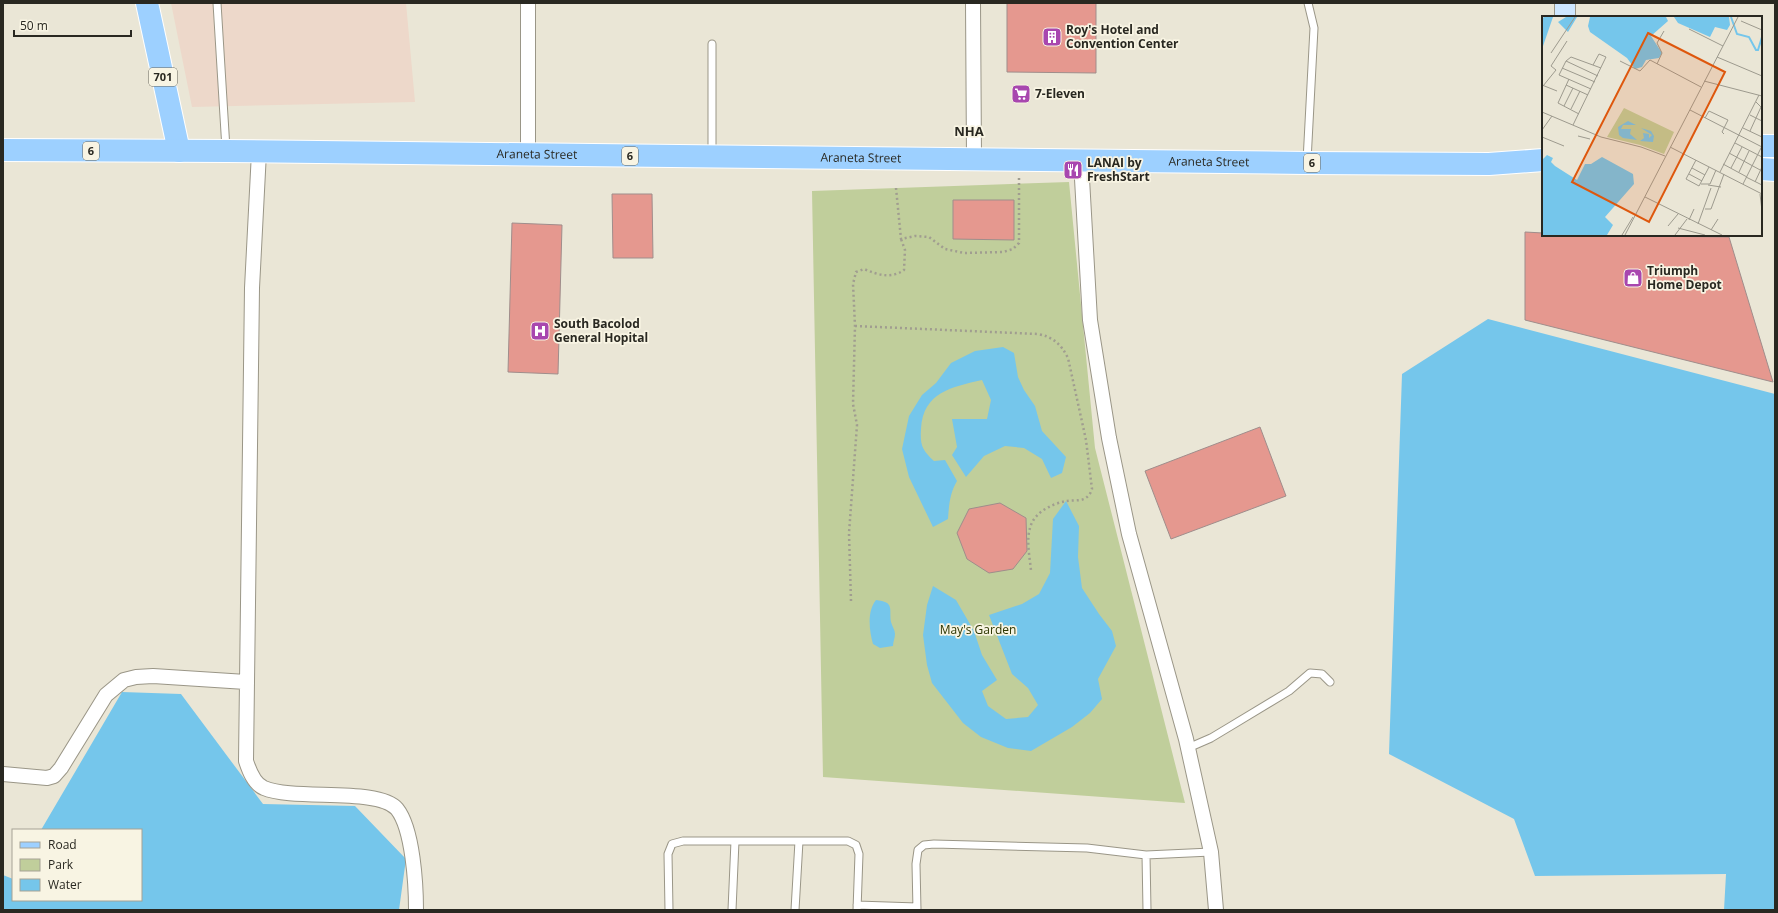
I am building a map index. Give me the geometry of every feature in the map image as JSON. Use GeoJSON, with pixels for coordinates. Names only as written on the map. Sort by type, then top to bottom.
{"type":"FeatureCollection","features":[{"type":"Feature","properties":{"kind":"main road","name":"701"},"geometry":{"type":"LineString","coordinates":[[147,3],[180,151]]}},
{"type":"Feature","properties":{"kind":"main road"},"geometry":{"type":"LineString","coordinates":[[1762,146],[1775,146]]}},
{"type":"Feature","properties":{"kind":"main road","name":"6"},"geometry":{"type":"LineString","coordinates":[[3,150],[180,151]]}},
{"type":"Feature","properties":{"kind":"main road","name":"Araneta Street"},"geometry":{"type":"LineString","coordinates":[[180,151],[1306,163],[1489,164],[1542,160]]}},
{"type":"Feature","properties":{"kind":"main road"},"geometry":{"type":"LineString","coordinates":[[1762,169],[1775,170]]}},
{"type":"Feature","properties":{"kind":"street"},"geometry":{"type":"LineString","coordinates":[[528,3],[528,155]]}},
{"type":"Feature","properties":{"kind":"street"},"geometry":{"type":"LineString","coordinates":[[972,3],[974,159]]}},
{"type":"Feature","properties":{"kind":"street"},"geometry":{"type":"LineString","coordinates":[[1565,3],[1565,16]]}},
{"type":"Feature","properties":{"kind":"street"},"geometry":{"type":"LineString","coordinates":[[259,152],[252,288],[246,761],[256,782],[263,788],[292,794],[368,798],[387,803],[397,809],[404,822],[411,850],[416,880],[416,910]]}},
{"type":"Feature","properties":{"kind":"street"},"geometry":{"type":"LineString","coordinates":[[1081,160],[1090,320],[1108,438],[1129,534],[1188,748],[1211,852],[1216,910]]}},
{"type":"Feature","properties":{"kind":"street"},"geometry":{"type":"LineString","coordinates":[[3,774],[47,778],[54,776],[77,743],[106,695],[124,680],[136,677],[153,676],[246,682]]}},
{"type":"Feature","properties":{"kind":"lane"},"geometry":{"type":"LineString","coordinates":[[217,3],[227,151]]}},
{"type":"Feature","properties":{"kind":"lane"},"geometry":{"type":"LineString","coordinates":[[1306,163],[1314,28],[1308,3]]}},
{"type":"Feature","properties":{"kind":"lane"},"geometry":{"type":"LineString","coordinates":[[712,44],[712,157]]}},
{"type":"Feature","properties":{"kind":"lane"},"geometry":{"type":"LineString","coordinates":[[1188,748],[1211,738],[1289,691],[1310,673],[1322,674],[1330,682]]}},
{"type":"Feature","properties":{"kind":"lane"},"geometry":{"type":"LineString","coordinates":[[669,910],[668,854],[672,844],[683,841],[848,841],[856,845],[859,854],[857,907],[917,909],[916,864],[918,850],[924,846],[934,844],[1087,848],[1146,855],[1211,852]]}},
{"type":"Feature","properties":{"kind":"lane"},"geometry":{"type":"LineString","coordinates":[[732,910],[735,841]]}},
{"type":"Feature","properties":{"kind":"lane"},"geometry":{"type":"LineString","coordinates":[[795,910],[799,841]]}},
{"type":"Feature","properties":{"kind":"lane"},"geometry":{"type":"LineString","coordinates":[[1146,855],[1147,910]]}},
{"type":"Feature","properties":{"kind":"path"},"geometry":{"type":"LineString","coordinates":[[901,239],[915,236],[929,237],[945,249],[964,254],[1003,252],[1013,249],[1019,243],[1020,234],[1018,159]]}},
{"type":"Feature","properties":{"kind":"path"},"geometry":{"type":"LineString","coordinates":[[851,601],[849,533],[857,425],[853,404],[855,326],[854,284],[856,272],[864,269],[878,275],[896,275],[904,270],[905,250],[901,239],[896,188]]}},
{"type":"Feature","properties":{"kind":"path"},"geometry":{"type":"LineString","coordinates":[[855,326],[1038,334],[1050,337],[1062,346],[1068,358],[1086,440],[1092,490],[1085,499],[1066,501],[1048,506],[1036,517],[1030,528],[1029,545],[1031,571]]}},
{"type":"Feature","properties":{"kind":"shaded area"},"geometry":{"type":"Polygon","coordinates":[[[171,3],[406,3],[415,102],[192,107],[171,3]]]}},
{"type":"Feature","properties":{"kind":"green space","name":"May's Garden"},"geometry":{"type":"Polygon","coordinates":[[[1069,182],[1095,448],[1185,803],[823,777],[812,191],[1069,182]]]}},
{"type":"Feature","properties":{"kind":"water"},"geometry":{"type":"Polygon","coordinates":[[[1488,319],[1775,394],[1775,910],[1724,910],[1726,874],[1535,876],[1514,819],[1389,754],[1402,374],[1488,319]]]}},
{"type":"Feature","properties":{"kind":"water"},"geometry":{"type":"Polygon","coordinates":[[[1003,347],[1014,353],[1018,377],[1024,390],[1035,406],[1042,431],[1066,457],[1062,473],[1051,478],[1042,459],[1024,448],[1005,446],[984,456],[966,477],[952,455],[957,447],[952,419],[987,419],[991,400],[982,380],[950,389],[933,399],[927,407],[923,417],[921,429],[921,439],[924,450],[934,461],[945,460],[957,481],[950,499],[948,519],[933,527],[909,477],[902,449],[909,416],[922,395],[936,383],[951,363],[975,351],[1003,347]]]}},
{"type":"Feature","properties":{"kind":"water"},"geometry":{"type":"Polygon","coordinates":[[[1066,501],[1079,526],[1078,557],[1082,588],[1112,631],[1116,646],[1098,679],[1102,699],[1090,713],[1072,727],[1031,751],[1008,748],[981,737],[963,723],[932,683],[927,665],[923,635],[927,605],[933,586],[956,600],[974,631],[982,655],[997,680],[982,691],[988,706],[1006,719],[1028,717],[1038,705],[1028,688],[1012,674],[989,615],[1022,604],[1039,594],[1050,573],[1053,519],[1066,501]]]}},
{"type":"Feature","properties":{"kind":"water"},"geometry":{"type":"Polygon","coordinates":[[[876,600],[889,604],[891,622],[895,631],[893,646],[880,648],[873,644],[870,615],[873,604],[876,600]]]}},
{"type":"Feature","properties":{"kind":"water"},"geometry":{"type":"Polygon","coordinates":[[[122,692],[181,694],[263,804],[355,806],[406,859],[399,910],[3,910],[3,875],[12,879],[12,901],[142,901],[142,829],[42,829],[122,692]]]}},
{"type":"Feature","properties":{"kind":"building","name":"Roy's Hotel and Convention Center"},"geometry":{"type":"Polygon","coordinates":[[[1007,3],[1096,3],[1096,73],[1007,72],[1007,3]]]}},
{"type":"Feature","properties":{"kind":"building"},"geometry":{"type":"Polygon","coordinates":[[[612,194],[652,194],[653,258],[613,258],[612,194]]]}},
{"type":"Feature","properties":{"kind":"building"},"geometry":{"type":"Polygon","coordinates":[[[953,200],[1014,200],[1014,240],[953,239],[953,200]]]}},
{"type":"Feature","properties":{"kind":"building"},"geometry":{"type":"Polygon","coordinates":[[[512,223],[562,225],[558,374],[508,372],[512,223]]]}},
{"type":"Feature","properties":{"kind":"building","name":"Triumph Home Depot"},"geometry":{"type":"Polygon","coordinates":[[[1525,232],[1542,233],[1542,236],[1729,237],[1773,382],[1525,320],[1525,232]]]}},
{"type":"Feature","properties":{"kind":"building"},"geometry":{"type":"Polygon","coordinates":[[[1260,427],[1286,496],[1171,539],[1145,471],[1260,427]]]}},
{"type":"Feature","properties":{"kind":"building"},"geometry":{"type":"Polygon","coordinates":[[[1000,503],[1026,518],[1027,551],[1013,569],[989,573],[967,559],[957,533],[969,509],[1000,503]]]}},
{"type":"Feature","properties":{"kind":"place","name":"Roy's Hotel and Convention Center"},"geometry":{"type":"Point","coordinates":[1052,37]}},
{"type":"Feature","properties":{"kind":"place","name":"7-Eleven"},"geometry":{"type":"Point","coordinates":[1021,94]}},
{"type":"Feature","properties":{"kind":"place","name":"LANAI by FreshStart"},"geometry":{"type":"Point","coordinates":[1073,170]}},
{"type":"Feature","properties":{"kind":"place","name":"Triumph Home Depot"},"geometry":{"type":"Point","coordinates":[1633,278]}},
{"type":"Feature","properties":{"kind":"place","name":"South Bacolod General Hopital"},"geometry":{"type":"Point","coordinates":[540,331]}},
{"type":"Feature","properties":{"kind":"district","name":"NHA"},"geometry":{"type":"Point","coordinates":[969,131]}}]}
